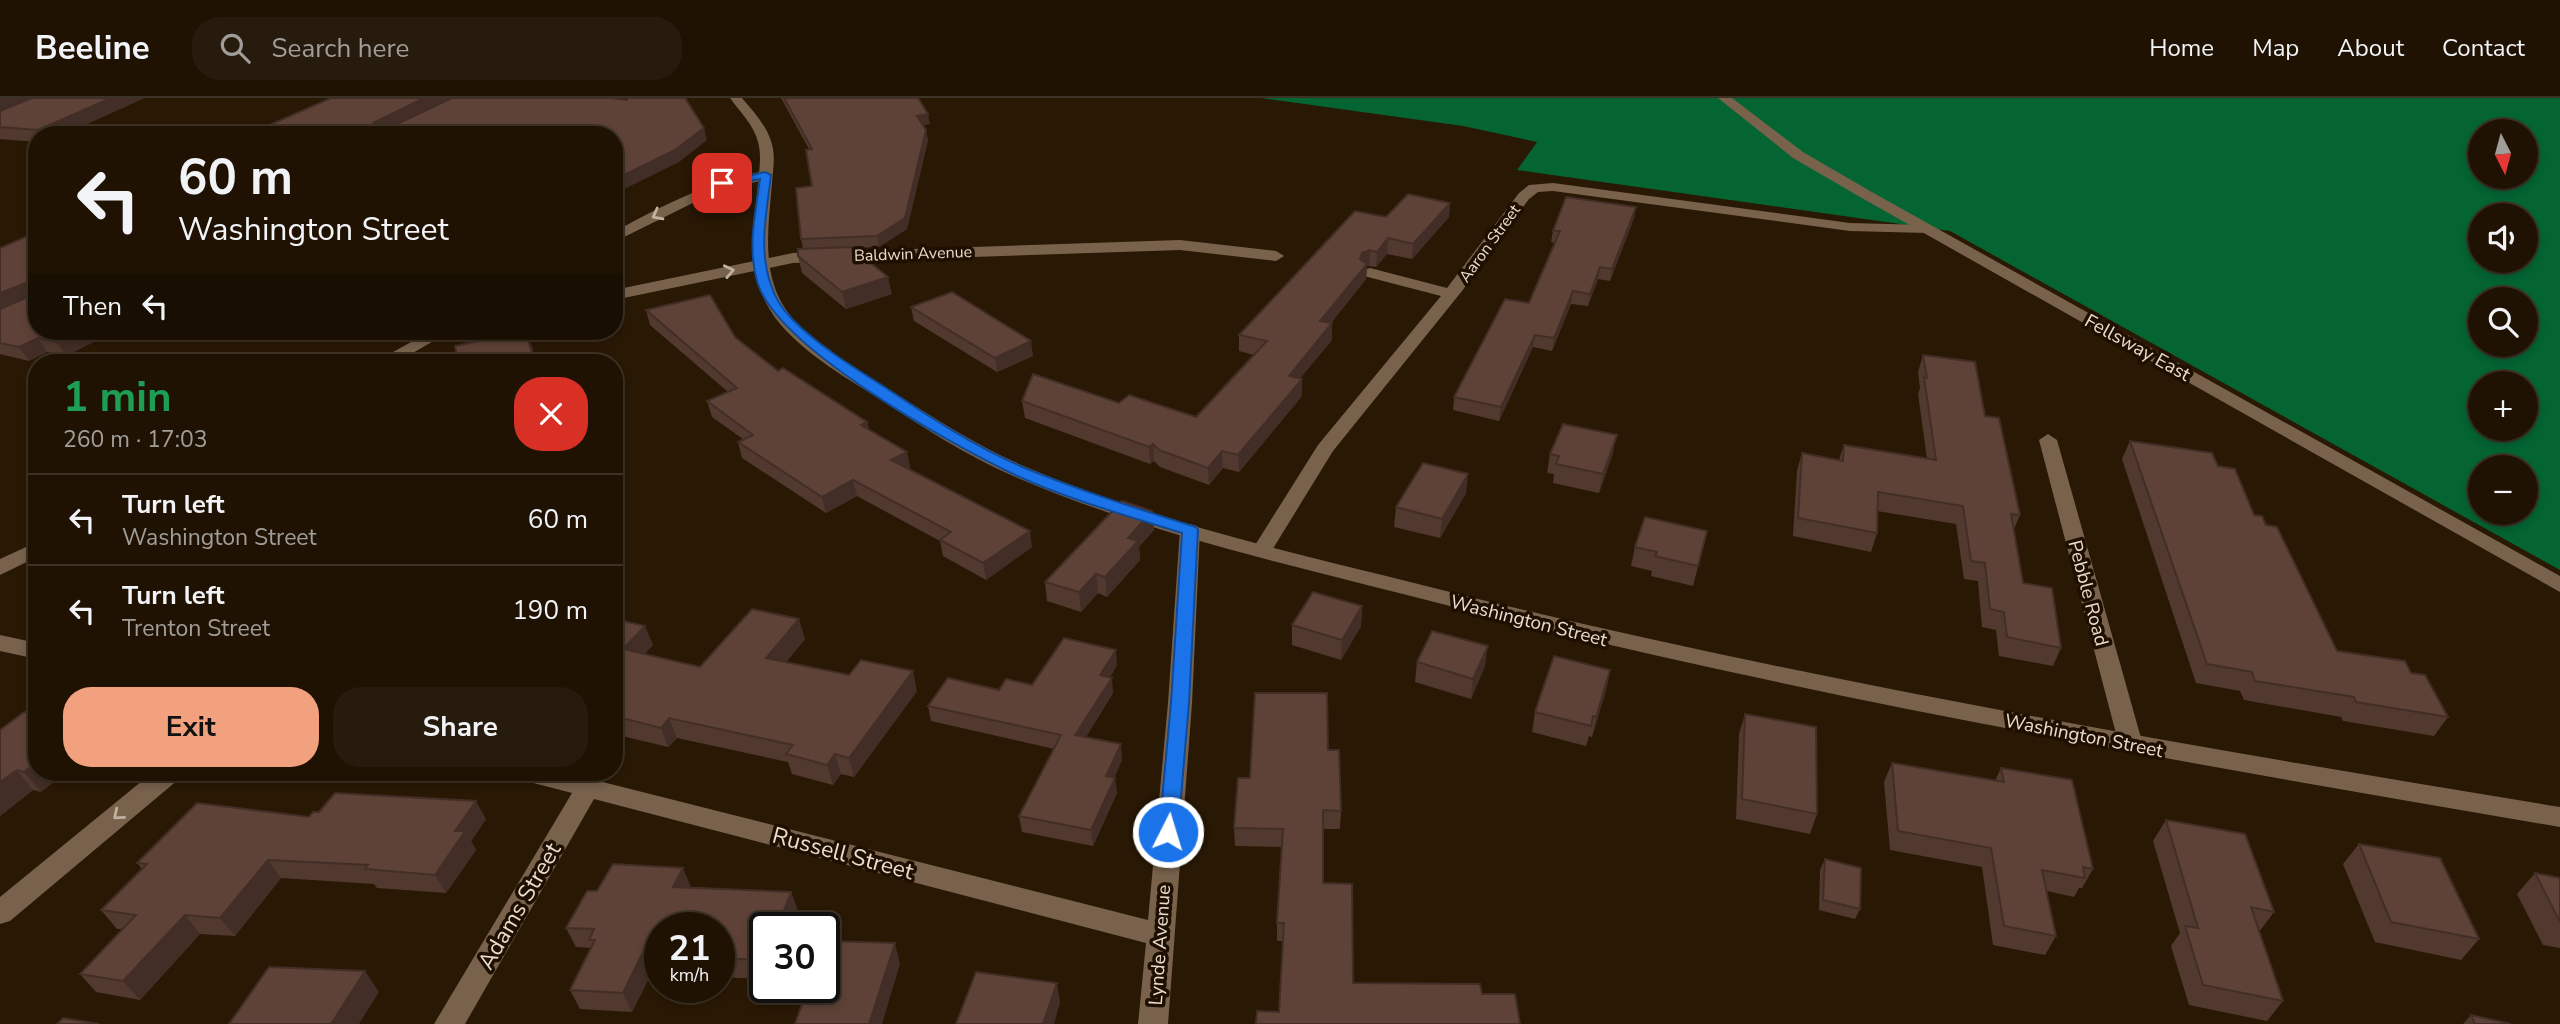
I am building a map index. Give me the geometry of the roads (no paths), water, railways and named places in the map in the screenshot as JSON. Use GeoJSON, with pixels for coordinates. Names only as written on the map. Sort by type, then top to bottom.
{"type":"FeatureCollection","features":[{"type":"Feature","properties":{"kind":"street","name":"Washington Street"},"geometry":{"type":"LineString","coordinates":[[736,98],[762,134],[766,146],[758,240],[759,264],[769,296],[789,324],[862,380],[939,429],[1018,471],[1097,501],[1190,530],[1527,621],[1649,649],[2130,745],[2560,817]]}},
{"type":"Feature","properties":{"kind":"street","name":"Fellsway East"},"geometry":{"type":"LineString","coordinates":[[1724,98],[1798,155],[2560,585]]}},
{"type":"Feature","properties":{"kind":"street"},"geometry":{"type":"LineString","coordinates":[[623,233],[705,189],[731,180],[765,175]]}},
{"type":"Feature","properties":{"kind":"street","name":"Aaron Street"},"geometry":{"type":"LineString","coordinates":[[1262,550],[1325,449],[1532,189],[1542,187],[1852,227],[1927,229]]}},
{"type":"Feature","properties":{"kind":"street","name":"Baldwin Avenue"},"geometry":{"type":"LineString","coordinates":[[623,293],[793,258],[1181,245],[1276,256]]}},
{"type":"Feature","properties":{"kind":"street"},"geometry":{"type":"LineString","coordinates":[[1370,273],[1451,294]]}},
{"type":"Feature","properties":{"kind":"street"},"geometry":{"type":"LineString","coordinates":[[399,354],[426,340]]}},
{"type":"Feature","properties":{"kind":"street","name":"Pebble Road"},"geometry":{"type":"LineString","coordinates":[[2048,440],[2130,745]]}},
{"type":"Feature","properties":{"kind":"street","name":"Lynde Avenue"},"geometry":{"type":"LineString","coordinates":[[1153,1024],[1180,703],[1190,530]]}},
{"type":"Feature","properties":{"kind":"street"},"geometry":{"type":"LineString","coordinates":[[0,568],[28,553]]}},
{"type":"Feature","properties":{"kind":"street"},"geometry":{"type":"LineString","coordinates":[[0,643],[28,649]]}},
{"type":"Feature","properties":{"kind":"street"},"geometry":{"type":"LineString","coordinates":[[0,913],[159,781]]}},
{"type":"Feature","properties":{"kind":"street","name":"Russell Street"},"geometry":{"type":"LineString","coordinates":[[561,781],[1159,935]]}},
{"type":"Feature","properties":{"kind":"street","name":"Adams Street"},"geometry":{"type":"LineString","coordinates":[[449,1024],[588,788]]}}]}
